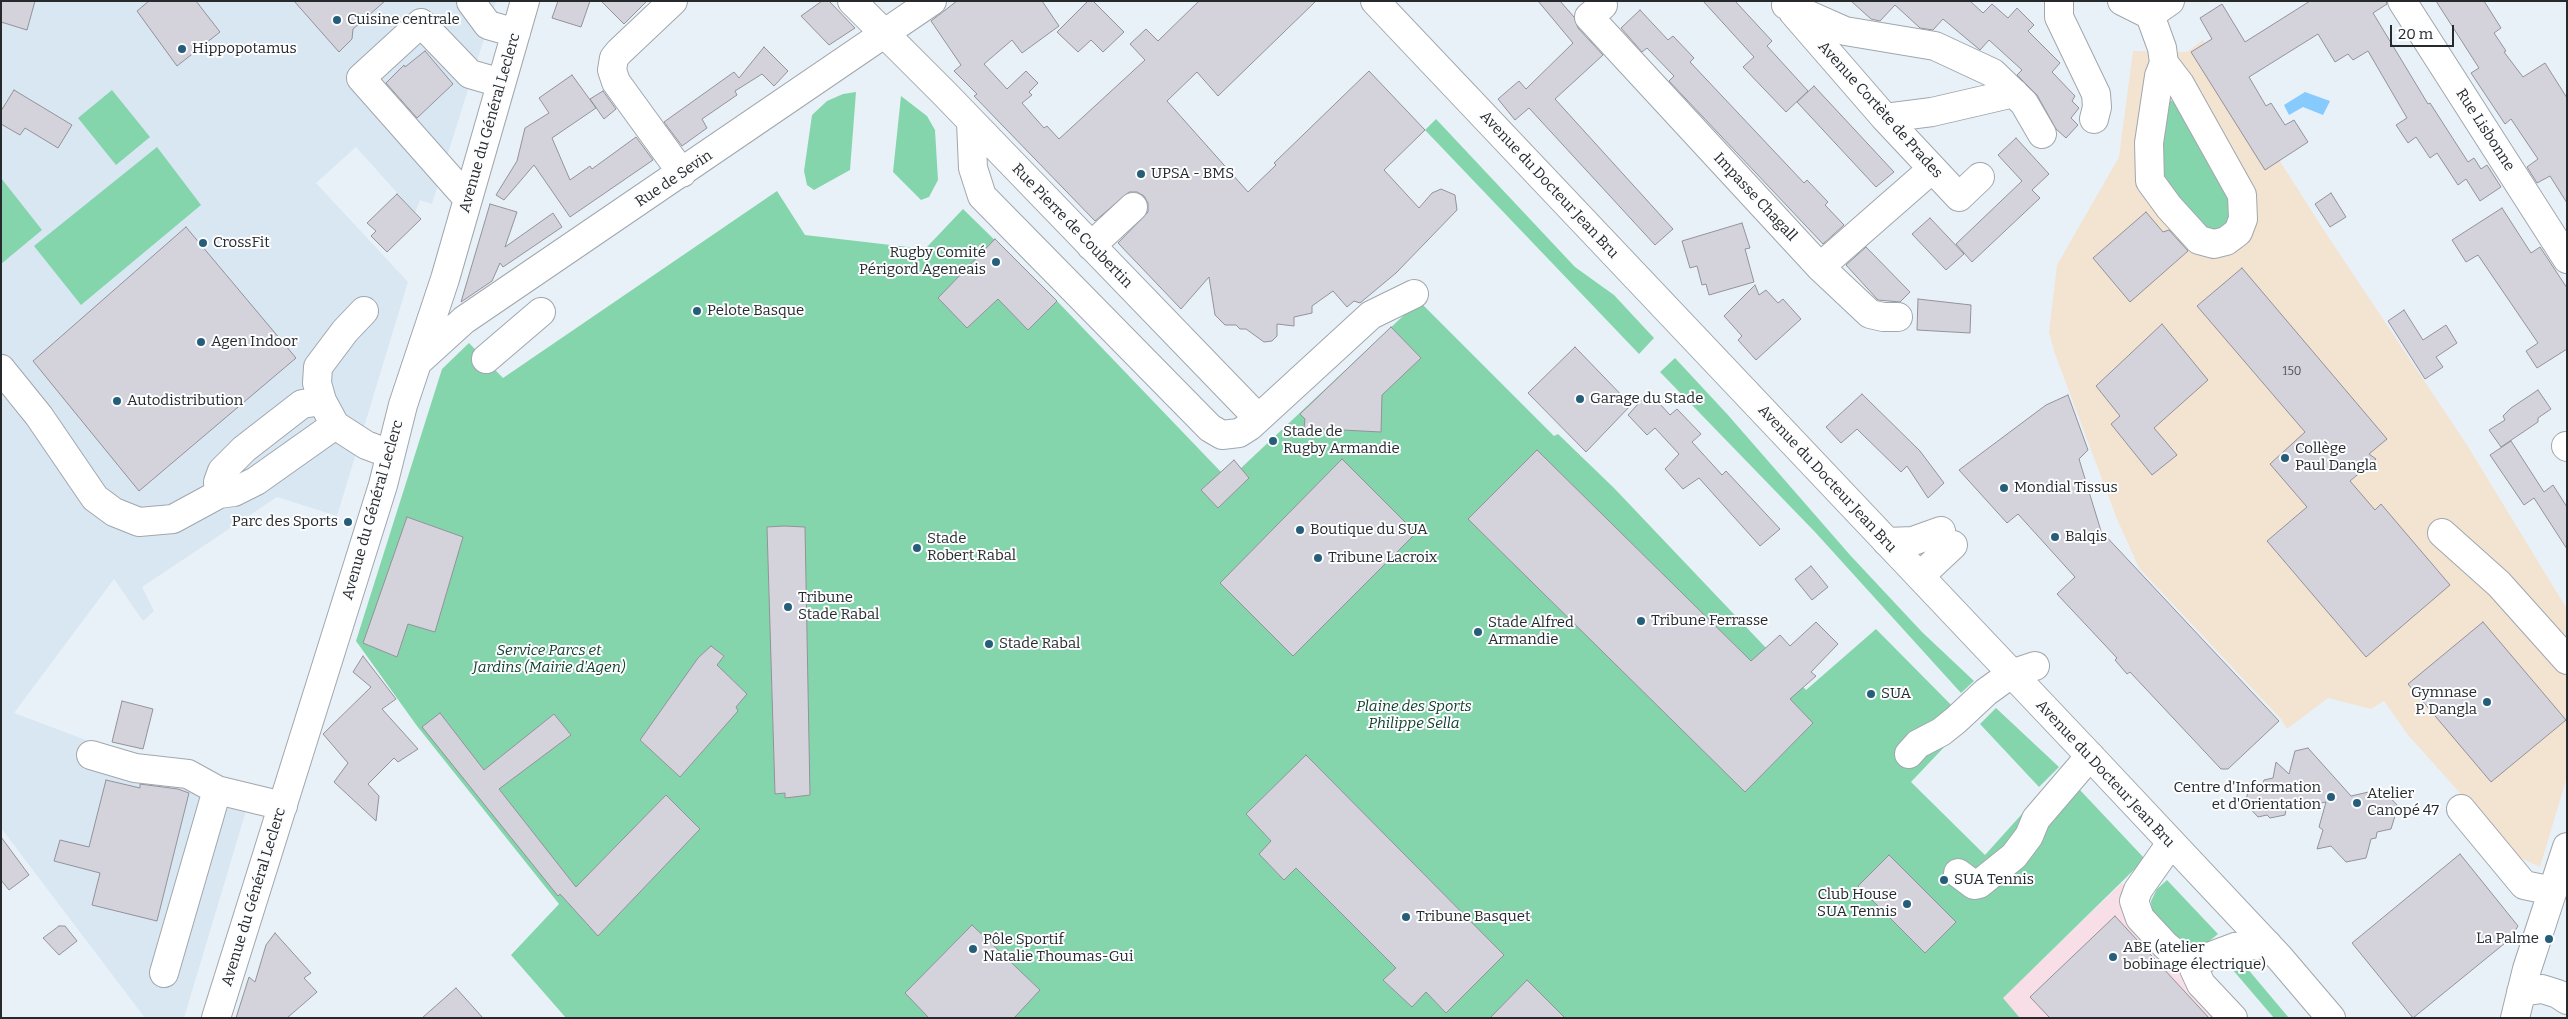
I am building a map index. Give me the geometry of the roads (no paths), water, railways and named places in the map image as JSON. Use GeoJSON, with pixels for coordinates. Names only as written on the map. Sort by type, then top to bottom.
{"type":"FeatureCollection","features":[{"type":"Feature","properties":{"kind":"street","name":"Avenue du Général Leclerc"},"geometry":{"type":"LineString","coordinates":[[216,1018],[383,486],[390,454],[468,199],[525,1]]}},
{"type":"Feature","properties":{"kind":"street"},"geometry":{"type":"LineString","coordinates":[[673,1],[619,52],[614,58],[612,70],[616,82],[682,173]]}},
{"type":"Feature","properties":{"kind":"street","name":"Rue Pierre de Coubertin"},"geometry":{"type":"LineString","coordinates":[[852,1],[1258,418]]}},
{"type":"Feature","properties":{"kind":"street","name":"Rue de Sevin"},"geometry":{"type":"LineString","coordinates":[[419,360],[464,320],[932,1]]}},
{"type":"Feature","properties":{"kind":"street","name":"Avenue du Docteur Jean Bru"},"geometry":{"type":"LineString","coordinates":[[1375,1],[1887,542],[1920,576],[2023,670],[2090,756],[2273,951],[2331,1018]]}},
{"type":"Feature","properties":{"kind":"street"},"geometry":{"type":"LineString","coordinates":[[2059,1],[2059,17],[2096,94],[2097,107],[2094,119]]}},
{"type":"Feature","properties":{"kind":"street"},"geometry":{"type":"LineString","coordinates":[[2122,1],[2160,8],[2164,63],[2159,76],[2149,143],[2150,181],[2169,207],[2199,240],[2214,244],[2226,241],[2238,232],[2243,219],[2242,195],[2180,84],[2164,63]]}},
{"type":"Feature","properties":{"kind":"street","name":"Rue Lisbonne"},"geometry":{"type":"LineString","coordinates":[[2402,1],[2567,259]]}},
{"type":"Feature","properties":{"kind":"street"},"geometry":{"type":"LineString","coordinates":[[471,2],[488,25],[516,33]]}},
{"type":"Feature","properties":{"kind":"street"},"geometry":{"type":"LineString","coordinates":[[1785,3],[1845,31],[1935,46],[1993,73],[2024,103],[2042,134]]}},
{"type":"Feature","properties":{"kind":"street","name":"Avenue Cortète de Prades"},"geometry":{"type":"LineString","coordinates":[[1785,3],[1885,118],[1959,197],[1980,177]]}},
{"type":"Feature","properties":{"kind":"street","name":"Impasse Chagall"},"geometry":{"type":"LineString","coordinates":[[1596,11],[1820,267],[1870,314],[1883,317],[1898,317]]}},
{"type":"Feature","properties":{"kind":"street"},"geometry":{"type":"LineString","coordinates":[[468,199],[361,78],[421,23],[470,74],[501,84]]}},
{"type":"Feature","properties":{"kind":"street"},"geometry":{"type":"LineString","coordinates":[[1885,118],[1932,112],[2014,94]]}},
{"type":"Feature","properties":{"kind":"street"},"geometry":{"type":"LineString","coordinates":[[971,122],[973,168],[982,196],[1210,428],[1222,435],[1239,433],[1258,418],[1371,315],[1414,294]]}},
{"type":"Feature","properties":{"kind":"street"},"geometry":{"type":"LineString","coordinates":[[1820,267],[1932,169]]}},
{"type":"Feature","properties":{"kind":"street"},"geometry":{"type":"LineString","coordinates":[[1096,251],[1137,212]]}},
{"type":"Feature","properties":{"kind":"street"},"geometry":{"type":"LineString","coordinates":[[364,311],[345,331],[318,367],[317,383],[322,401],[335,425],[366,445],[390,454]]}},
{"type":"Feature","properties":{"kind":"street"},"geometry":{"type":"LineString","coordinates":[[486,360],[541,312]]}},
{"type":"Feature","properties":{"kind":"street"},"geometry":{"type":"LineString","coordinates":[[1,369],[39,416],[86,487],[114,512],[139,522],[173,520],[219,494],[234,492],[256,481],[335,425]]}},
{"type":"Feature","properties":{"kind":"street"},"geometry":{"type":"LineString","coordinates":[[219,494],[218,482],[222,472],[244,449],[297,407],[322,401]]}},
{"type":"Feature","properties":{"kind":"street"},"geometry":{"type":"LineString","coordinates":[[2442,533],[2499,584],[2567,660]]}},
{"type":"Feature","properties":{"kind":"street"},"geometry":{"type":"LineString","coordinates":[[1887,542],[1947,538],[1920,576]]}},
{"type":"Feature","properties":{"kind":"street"},"geometry":{"type":"LineString","coordinates":[[1909,754],[1918,744],[1941,732],[1956,720],[1986,692],[2023,670]]}},
{"type":"Feature","properties":{"kind":"street"},"geometry":{"type":"LineString","coordinates":[[91,755],[135,768],[188,774],[217,790],[283,806]]}},
{"type":"Feature","properties":{"kind":"street"},"geometry":{"type":"LineString","coordinates":[[1958,872],[1974,885],[1979,884],[2014,856],[2029,836],[2036,820],[2090,756]]}},
{"type":"Feature","properties":{"kind":"street"},"geometry":{"type":"LineString","coordinates":[[164,973],[217,790]]}},
{"type":"Feature","properties":{"kind":"street"},"geometry":{"type":"LineString","coordinates":[[2461,810],[2524,885],[2559,884]]}},
{"type":"Feature","properties":{"kind":"street"},"geometry":{"type":"LineString","coordinates":[[2170,843],[2138,890],[2134,901],[2140,918],[2166,946],[2176,954],[2196,962],[2235,947],[2273,951]]}},
{"type":"Feature","properties":{"kind":"street"},"geometry":{"type":"LineString","coordinates":[[2518,1005],[2559,884],[2567,847]]}},
{"type":"Feature","properties":{"kind":"street","name":"Avenue du Docteur Jean Bru"},"geometry":{"type":"LineString","coordinates":[[2273,951],[2293,996],[2309,1018]]}},
{"type":"Feature","properties":{"kind":"street"},"geometry":{"type":"LineString","coordinates":[[2196,962],[2194,969],[2201,984],[2233,1018]]}},
{"type":"Feature","properties":{"kind":"street"},"geometry":{"type":"LineString","coordinates":[[2518,1005],[2542,989],[2558,994],[2567,1000]]}},
{"type":"Feature","properties":{"kind":"water"},"geometry":{"type":"Polygon","coordinates":[[[2305,92],[2330,101],[2323,115],[2303,107],[2289,115],[2284,105],[2305,92]]]}},
{"type":"Feature","properties":{"kind":"place","name":"Cuisine centrale"},"geometry":{"type":"Point","coordinates":[337,20]}},
{"type":"Feature","properties":{"kind":"place","name":"Hippopotamus"},"geometry":{"type":"Point","coordinates":[182,49]}},
{"type":"Feature","properties":{"kind":"place","name":"UPSA - BMS"},"geometry":{"type":"Point","coordinates":[1141,174]}},
{"type":"Feature","properties":{"kind":"place","name":"CrossFit"},"geometry":{"type":"Point","coordinates":[203,243]}},
{"type":"Feature","properties":{"kind":"place","name":"Rugby Comité Périgord Ageneais"},"geometry":{"type":"Point","coordinates":[996,262]}},
{"type":"Feature","properties":{"kind":"place","name":"Pelote Basque"},"geometry":{"type":"Point","coordinates":[697,311]}},
{"type":"Feature","properties":{"kind":"place","name":"Agen Indoor"},"geometry":{"type":"Point","coordinates":[201,342]}},
{"type":"Feature","properties":{"kind":"place","name":"Garage du Stade"},"geometry":{"type":"Point","coordinates":[1580,399]}},
{"type":"Feature","properties":{"kind":"place","name":"Autodistribution"},"geometry":{"type":"Point","coordinates":[117,401]}},
{"type":"Feature","properties":{"kind":"place","name":"Stade de Rugby Armandie"},"geometry":{"type":"Point","coordinates":[1273,441]}},
{"type":"Feature","properties":{"kind":"place","name":"Collège Paul Dangla"},"geometry":{"type":"Point","coordinates":[2285,458]}},
{"type":"Feature","properties":{"kind":"place","name":"Mondial Tissus"},"geometry":{"type":"Point","coordinates":[2004,488]}},
{"type":"Feature","properties":{"kind":"place","name":"Parc des Sports"},"geometry":{"type":"Point","coordinates":[348,522]}},
{"type":"Feature","properties":{"kind":"place","name":"Boutique du SUA"},"geometry":{"type":"Point","coordinates":[1300,530]}},
{"type":"Feature","properties":{"kind":"place","name":"Balqis"},"geometry":{"type":"Point","coordinates":[2055,537]}},
{"type":"Feature","properties":{"kind":"place","name":"Stade Robert Rabal"},"geometry":{"type":"Point","coordinates":[917,548]}},
{"type":"Feature","properties":{"kind":"place","name":"Tribune Lacroix"},"geometry":{"type":"Point","coordinates":[1318,558]}},
{"type":"Feature","properties":{"kind":"place","name":"Tribune Stade Rabal"},"geometry":{"type":"Point","coordinates":[788,607]}},
{"type":"Feature","properties":{"kind":"place","name":"Tribune Ferrasse"},"geometry":{"type":"Point","coordinates":[1641,621]}},
{"type":"Feature","properties":{"kind":"place","name":"Stade Alfred Armandie"},"geometry":{"type":"Point","coordinates":[1478,632]}},
{"type":"Feature","properties":{"kind":"place","name":"Stade Rabal"},"geometry":{"type":"Point","coordinates":[989,644]}},
{"type":"Feature","properties":{"kind":"place","name":"SUA"},"geometry":{"type":"Point","coordinates":[1871,694]}},
{"type":"Feature","properties":{"kind":"place","name":"Gymnase P. Dangla"},"geometry":{"type":"Point","coordinates":[2487,702]}},
{"type":"Feature","properties":{"kind":"place","name":"Centre d'Information et d'Orientation"},"geometry":{"type":"Point","coordinates":[2331,797]}},
{"type":"Feature","properties":{"kind":"place","name":"Atelier Canopé 47"},"geometry":{"type":"Point","coordinates":[2357,803]}},
{"type":"Feature","properties":{"kind":"place","name":"SUA Tennis"},"geometry":{"type":"Point","coordinates":[1944,880]}},
{"type":"Feature","properties":{"kind":"place","name":"Club House SUA Tennis"},"geometry":{"type":"Point","coordinates":[1907,904]}},
{"type":"Feature","properties":{"kind":"place","name":"Tribune Basquet"},"geometry":{"type":"Point","coordinates":[1406,917]}},
{"type":"Feature","properties":{"kind":"place","name":"La Palme"},"geometry":{"type":"Point","coordinates":[2549,939]}},
{"type":"Feature","properties":{"kind":"place","name":"Pôle Sportif Natalie Thoumas-Gui"},"geometry":{"type":"Point","coordinates":[973,949]}},
{"type":"Feature","properties":{"kind":"place","name":"ABE (atelier bobinage électrique)"},"geometry":{"type":"Point","coordinates":[2113,957]}},
{"type":"Feature","properties":{"kind":"park label","name":"Service Parcs et Jardins (Mairie d'Agen)"},"geometry":{"type":"Point","coordinates":[549,660]}},
{"type":"Feature","properties":{"kind":"park label","name":"Plaine des Sports Philippe Sella"},"geometry":{"type":"Point","coordinates":[1414,716]}}]}
